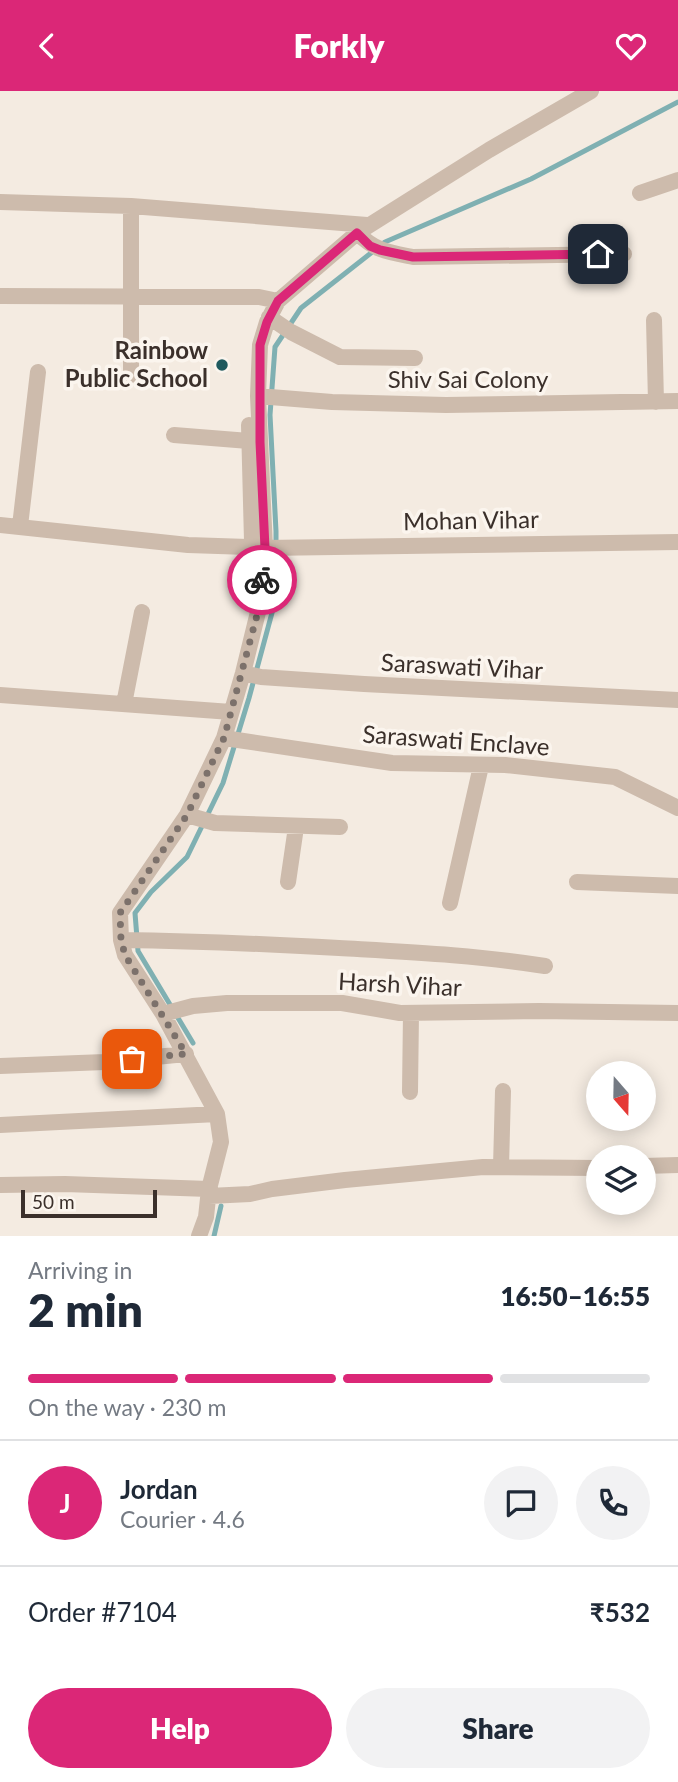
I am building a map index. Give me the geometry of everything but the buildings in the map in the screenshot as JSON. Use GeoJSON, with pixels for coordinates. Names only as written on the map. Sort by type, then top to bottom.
{"type":"FeatureCollection","features":[{"type":"Feature","properties":{"kind":"street"},"geometry":{"type":"LineString","coordinates":[[278,301],[362,229],[590,91]]}},
{"type":"Feature","properties":{"kind":"street"},"geometry":{"type":"LineString","coordinates":[[640,193],[678,180]]}},
{"type":"Feature","properties":{"kind":"street"},"geometry":{"type":"LineString","coordinates":[[0,202],[131,206],[362,229],[375,248],[413,257],[624,254]]}},
{"type":"Feature","properties":{"kind":"street"},"geometry":{"type":"LineString","coordinates":[[131,206],[131,375]]}},
{"type":"Feature","properties":{"kind":"street"},"geometry":{"type":"LineString","coordinates":[[0,296],[259,297],[278,301]]}},
{"type":"Feature","properties":{"kind":"street"},"geometry":{"type":"LineString","coordinates":[[278,301],[281,325]]}},
{"type":"Feature","properties":{"kind":"street"},"geometry":{"type":"LineString","coordinates":[[654,320],[656,401]]}},
{"type":"Feature","properties":{"kind":"street"},"geometry":{"type":"LineString","coordinates":[[281,325],[340,357],[415,358]]}},
{"type":"Feature","properties":{"kind":"street"},"geometry":{"type":"LineString","coordinates":[[268,546],[249,441],[249,400],[259,379],[260,345],[281,325]]}},
{"type":"Feature","properties":{"kind":"street"},"geometry":{"type":"LineString","coordinates":[[20,526],[38,372]]}},
{"type":"Feature","properties":{"kind":"street"},"geometry":{"type":"LineString","coordinates":[[199,1236],[206,1217],[221,1142],[217,1114],[167,1013],[125,955],[132,940],[120,913],[192,817],[233,740],[231,712],[251,675],[268,546],[266,396],[259,379]]}},
{"type":"Feature","properties":{"kind":"street","name":"Shiv Sai Colony"},"geometry":{"type":"LineString","coordinates":[[266,396],[332,403],[446,405],[678,401]]}},
{"type":"Feature","properties":{"kind":"street"},"geometry":{"type":"LineString","coordinates":[[174,435],[249,441]]}},
{"type":"Feature","properties":{"kind":"street","name":"Mohan Vihar"},"geometry":{"type":"LineString","coordinates":[[0,525],[188,545],[242,548],[678,542]]}},
{"type":"Feature","properties":{"kind":"street"},"geometry":{"type":"LineString","coordinates":[[124,704],[142,612]]}},
{"type":"Feature","properties":{"kind":"street","name":"Saraswati Vihar"},"geometry":{"type":"LineString","coordinates":[[251,675],[678,701]]}},
{"type":"Feature","properties":{"kind":"street"},"geometry":{"type":"LineString","coordinates":[[0,695],[231,712]]}},
{"type":"Feature","properties":{"kind":"street","name":"Saraswati Enclave"},"geometry":{"type":"LineString","coordinates":[[233,740],[392,763],[505,765],[615,776],[678,808]]}},
{"type":"Feature","properties":{"kind":"street"},"geometry":{"type":"LineString","coordinates":[[450,903],[481,766]]}},
{"type":"Feature","properties":{"kind":"street"},"geometry":{"type":"LineString","coordinates":[[192,817],[215,823],[340,827]]}},
{"type":"Feature","properties":{"kind":"street"},"geometry":{"type":"LineString","coordinates":[[288,882],[296,827]]}},
{"type":"Feature","properties":{"kind":"street"},"geometry":{"type":"LineString","coordinates":[[577,882],[678,886]]}},
{"type":"Feature","properties":{"kind":"street"},"geometry":{"type":"LineString","coordinates":[[132,940],[410,951],[481,956],[545,966]]}},
{"type":"Feature","properties":{"kind":"street","name":"Harsh Vihar"},"geometry":{"type":"LineString","coordinates":[[167,1013],[227,1003],[342,1003],[411,1013],[678,1013]]}},
{"type":"Feature","properties":{"kind":"street"},"geometry":{"type":"LineString","coordinates":[[410,1091],[411,1013]]}},
{"type":"Feature","properties":{"kind":"street"},"geometry":{"type":"LineString","coordinates":[[0,1066],[105,1062],[186,1054]]}},
{"type":"Feature","properties":{"kind":"street"},"geometry":{"type":"LineString","coordinates":[[501,1167],[503,1091]]}},
{"type":"Feature","properties":{"kind":"street"},"geometry":{"type":"LineString","coordinates":[[0,1125],[217,1114]]}},
{"type":"Feature","properties":{"kind":"street"},"geometry":{"type":"LineString","coordinates":[[656,1166],[678,1165]]}},
{"type":"Feature","properties":{"kind":"street"},"geometry":{"type":"LineString","coordinates":[[0,1185],[65,1184],[250,1195],[272,1189],[372,1177],[501,1167],[586,1168]]}},
{"type":"Feature","properties":{"kind":"waterway"},"geometry":{"type":"LineString","coordinates":[[193,1043],[138,951],[135,913],[151,892],[187,857],[223,783],[276,598],[276,531],[270,415],[275,347],[301,308],[385,242],[531,179],[678,102]]}},
{"type":"Feature","properties":{"kind":"waterway"},"geometry":{"type":"LineString","coordinates":[[214,1236],[221,1206]]}},
{"type":"Feature","properties":{"kind":"way so far"},"geometry":{"type":"LineString","coordinates":[[132,1059],[186,1054],[125,955],[121,940],[120,913],[187,815],[224,738],[260,604],[262,580]]}},
{"type":"Feature","properties":{"kind":"place","name":"Rainbow Public School"},"geometry":{"type":"Point","coordinates":[222,365]}},
{"type":"Feature","properties":{"kind":"route"},"geometry":{"type":"LineString","coordinates":[[262,580],[265,548],[258,396],[260,345],[267,322],[278,301],[357,233],[370,246],[413,257],[598,254]]}}]}
